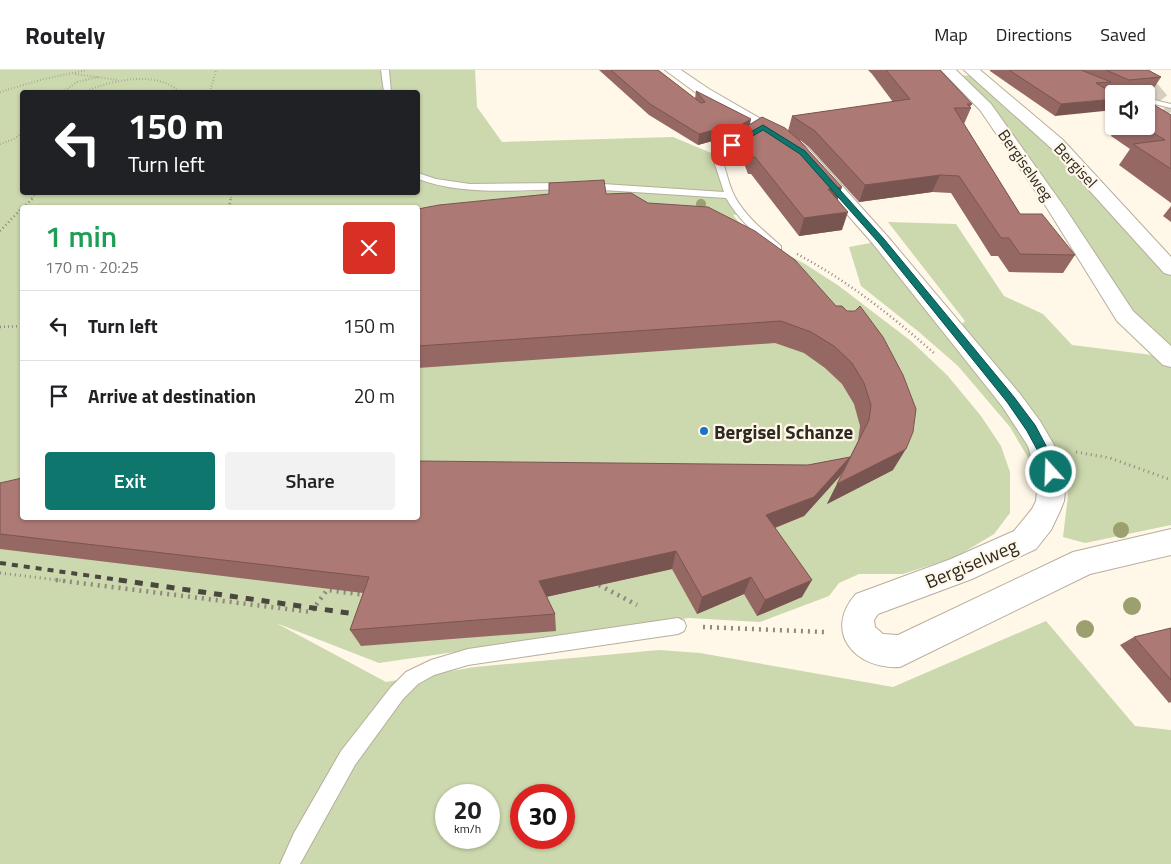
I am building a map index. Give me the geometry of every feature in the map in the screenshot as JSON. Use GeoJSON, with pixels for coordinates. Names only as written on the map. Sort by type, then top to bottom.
{"type":"FeatureCollection","features":[{"type":"Feature","properties":{"kind":"street","name":"Bergiselweg"},"geometry":{"type":"LineString","coordinates":[[672,70],[803,153],[881,240],[1011,400],[1032,428],[1041,445],[1051,472],[1050,501],[1041,521],[1025,540],[961,569],[867,604],[858,618],[860,633]]}},
{"type":"Feature","properties":{"kind":"street","name":"Bergiselweg"},"geometry":{"type":"LineString","coordinates":[[948,70],[986,107],[1056,208],[1125,316],[1171,359]]}},
{"type":"Feature","properties":{"kind":"street","name":"Bergisel"},"geometry":{"type":"LineString","coordinates":[[971,70],[1057,144],[1171,269]]}},
{"type":"Feature","properties":{"kind":"street"},"geometry":{"type":"LineString","coordinates":[[860,633],[864,640],[873,648],[888,652],[900,652],[1084,562],[1171,542]]}},
{"type":"Feature","properties":{"kind":"lane"},"geometry":{"type":"LineString","coordinates":[[385,70],[388,90]]}},
{"type":"Feature","properties":{"kind":"lane"},"geometry":{"type":"LineString","coordinates":[[1067,70],[1103,89]]}},
{"type":"Feature","properties":{"kind":"lane"},"geometry":{"type":"LineString","coordinates":[[1155,102],[1171,106]]}},
{"type":"Feature","properties":{"kind":"lane"},"geometry":{"type":"LineString","coordinates":[[763,127],[716,155],[729,195],[757,232],[779,250]]}},
{"type":"Feature","properties":{"kind":"lane"},"geometry":{"type":"LineString","coordinates":[[420,177],[440,184],[474,186],[586,186],[729,195]]}},
{"type":"Feature","properties":{"kind":"lane"},"geometry":{"type":"LineString","coordinates":[[290,864],[301,840],[348,758],[398,693],[412,678],[431,668],[468,657],[678,626]]}},
{"type":"Feature","properties":{"kind":"path"},"geometry":{"type":"LineString","coordinates":[[0,92],[87,70]]}},
{"type":"Feature","properties":{"kind":"path"},"geometry":{"type":"LineString","coordinates":[[212,90],[216,70]]}},
{"type":"Feature","properties":{"kind":"path"},"geometry":{"type":"LineString","coordinates":[[72,73],[120,80]]}},
{"type":"Feature","properties":{"kind":"path"},"geometry":{"type":"LineString","coordinates":[[65,90],[77,82],[101,77]]}},
{"type":"Feature","properties":{"kind":"path"},"geometry":{"type":"LineString","coordinates":[[88,90],[120,80],[140,77],[158,78],[171,82],[177,90]]}},
{"type":"Feature","properties":{"kind":"path"},"geometry":{"type":"LineString","coordinates":[[0,144],[20,134]]}},
{"type":"Feature","properties":{"kind":"path"},"geometry":{"type":"LineString","coordinates":[[26,205],[35,195]]}},
{"type":"Feature","properties":{"kind":"path"},"geometry":{"type":"LineString","coordinates":[[0,231],[20,211]]}},
{"type":"Feature","properties":{"kind":"path"},"geometry":{"type":"LineString","coordinates":[[779,250],[796,253],[813,261],[843,280],[914,335],[942,360]]}},
{"type":"Feature","properties":{"kind":"path"},"geometry":{"type":"LineString","coordinates":[[0,327],[20,326]]}},
{"type":"Feature","properties":{"kind":"path"},"geometry":{"type":"LineString","coordinates":[[1041,445],[1110,458],[1171,480]]}},
{"type":"Feature","properties":{"kind":"path"},"geometry":{"type":"LineString","coordinates":[[0,573],[311,612],[327,590],[373,596]]}},
{"type":"Feature","properties":{"kind":"path"},"geometry":{"type":"LineString","coordinates":[[599,585],[678,626],[860,633]]}},
{"type":"Feature","properties":{"kind":"green space"},"geometry":{"type":"Polygon","coordinates":[[[0,70],[475,70],[477,107],[502,142],[673,137],[716,155],[742,214],[733,215],[748,233],[805,264],[839,286],[911,341],[947,375],[981,416],[1001,446],[1010,472],[1010,513],[994,534],[956,557],[903,574],[859,574],[839,583],[829,596],[760,622],[689,618],[379,663],[276,623],[386,682],[475,667],[659,650],[700,653],[893,687],[1046,621],[1135,726],[1171,730],[1171,864],[0,864],[0,70]]]}},
{"type":"Feature","properties":{"kind":"green space"},"geometry":{"type":"Polygon","coordinates":[[[979,75],[1171,269],[1171,359],[1125,316],[1056,208],[955,76],[979,75]]]}},
{"type":"Feature","properties":{"kind":"green space"},"geometry":{"type":"Polygon","coordinates":[[[888,222],[956,224],[1004,296],[1043,314],[1072,345],[1160,356],[1171,367],[1171,525],[1085,543],[1063,537],[1068,496],[1060,457],[1038,423],[961,325],[965,321],[888,222]]]}},
{"type":"Feature","properties":{"kind":"green space"},"geometry":{"type":"Polygon","coordinates":[[[881,241],[1051,472],[1030,461],[1010,427],[958,366],[861,286],[849,247],[881,241]]]}},
{"type":"Feature","properties":{"kind":"building"},"geometry":{"type":"Polygon","coordinates":[[[611,70],[658,70],[701,103],[705,102],[696,91],[751,119],[729,132],[725,127],[699,134],[650,104],[611,70]]]}},
{"type":"Feature","properties":{"kind":"building"},"geometry":{"type":"Polygon","coordinates":[[[886,70],[940,70],[972,104],[967,104],[971,108],[954,108],[1020,214],[1042,214],[1075,255],[1020,254],[1009,238],[1001,238],[959,176],[940,175],[865,185],[815,131],[792,116],[910,99],[886,70]]]}},
{"type":"Feature","properties":{"kind":"building"},"geometry":{"type":"Polygon","coordinates":[[[1009,70],[1081,70],[1111,82],[1096,83],[1105,88],[1105,100],[1061,104],[1009,70]]]}},
{"type":"Feature","properties":{"kind":"building"},"geometry":{"type":"Polygon","coordinates":[[[1106,70],[1148,70],[1161,77],[1129,80],[1106,70]]]}},
{"type":"Feature","properties":{"kind":"building"},"geometry":{"type":"Polygon","coordinates":[[[1155,105],[1171,115],[1171,169],[1133,144],[1165,140],[1155,134],[1155,105]]]}},
{"type":"Feature","properties":{"kind":"building"},"geometry":{"type":"Polygon","coordinates":[[[762,117],[785,128],[800,141],[842,187],[828,189],[848,212],[804,218],[755,157],[751,157],[748,149],[736,133],[762,117]]]}},
{"type":"Feature","properties":{"kind":"building"},"geometry":{"type":"Polygon","coordinates":[[[604,180],[606,194],[631,193],[648,203],[708,207],[755,231],[795,260],[836,306],[842,306],[847,311],[855,311],[860,306],[883,337],[903,375],[916,409],[913,432],[906,449],[837,484],[869,420],[871,405],[864,383],[852,363],[834,346],[811,332],[781,321],[420,346],[420,209],[549,194],[549,183],[604,180]]]}},
{"type":"Feature","properties":{"kind":"building"},"geometry":{"type":"Polygon","coordinates":[[[850,457],[814,497],[766,515],[812,580],[765,600],[751,577],[702,597],[676,551],[539,581],[555,614],[350,630],[369,577],[0,534],[0,483],[20,478],[20,520],[420,520],[420,461],[808,465],[850,457]]]}},
{"type":"Feature","properties":{"kind":"building"},"geometry":{"type":"Polygon","coordinates":[[[1171,628],[1171,680],[1134,637],[1171,628]]]}},
{"type":"Feature","properties":{"kind":"tunnel"},"geometry":{"type":"LineString","coordinates":[[1135,70],[1171,112]]}},
{"type":"Feature","properties":{"kind":"railway"},"geometry":{"type":"LineString","coordinates":[[0,563],[127,581]]}},
{"type":"Feature","properties":{"kind":"railway"},"geometry":{"type":"LineString","coordinates":[[119,580],[369,616]]}},
{"type":"Feature","properties":{"kind":"place","name":"Bergisel Schanze"},"geometry":{"type":"Point","coordinates":[704,431]}},
{"type":"Feature","properties":{"kind":"route"},"geometry":{"type":"LineString","coordinates":[[732,145],[763,127],[803,153],[881,240],[1011,400],[1032,428],[1051,472]]}}]}
